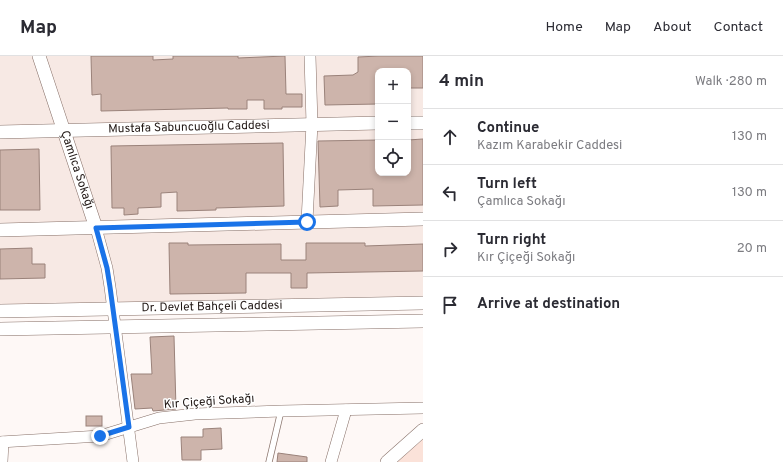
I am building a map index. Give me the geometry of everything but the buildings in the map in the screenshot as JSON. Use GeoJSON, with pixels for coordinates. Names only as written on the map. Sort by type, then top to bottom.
{"type":"FeatureCollection","features":[{"type":"Feature","properties":{"kind":"street","name":"Çamlıca Sokağı"},"geometry":{"type":"LineString","coordinates":[[39,56],[96,228],[107,268],[114,309],[133,462]]}},
{"type":"Feature","properties":{"kind":"street"},"geometry":{"type":"LineString","coordinates":[[307,222],[312,124],[310,56]]}},
{"type":"Feature","properties":{"kind":"street","name":"Mustafa Sabuncuoğlu Caddesi"},"geometry":{"type":"LineString","coordinates":[[0,132],[375,123]]}},
{"type":"Feature","properties":{"kind":"street"},"geometry":{"type":"LineString","coordinates":[[411,123],[423,123]]}},
{"type":"Feature","properties":{"kind":"street"},"geometry":{"type":"LineString","coordinates":[[0,230],[423,219]]}},
{"type":"Feature","properties":{"kind":"street","name":"Dr. Devlet Bahçeli Caddesi"},"geometry":{"type":"LineString","coordinates":[[0,311],[423,302]]}},
{"type":"Feature","properties":{"kind":"street","name":"Dr. Devlet Bahçeli Caddesi"},"geometry":{"type":"LineString","coordinates":[[0,329],[423,321]]}},
{"type":"Feature","properties":{"kind":"street","name":"Kır Çiçeği Sokağı"},"geometry":{"type":"LineString","coordinates":[[1,442],[90,437],[112,433],[159,418],[176,416],[281,411],[423,408]]}},
{"type":"Feature","properties":{"kind":"street"},"geometry":{"type":"LineString","coordinates":[[331,462],[346,410]]}},
{"type":"Feature","properties":{"kind":"street"},"geometry":{"type":"LineString","coordinates":[[387,462],[423,430]]}},
{"type":"Feature","properties":{"kind":"street"},"geometry":{"type":"LineString","coordinates":[[1,442],[2,462]]}},
{"type":"Feature","properties":{"kind":"lane"},"geometry":{"type":"LineString","coordinates":[[269,462],[281,411]]}},
{"type":"Feature","properties":{"kind":"shaded area"},"geometry":{"type":"Polygon","coordinates":[[[0,56],[423,56],[423,296],[0,305],[0,56]]]}},
{"type":"Feature","properties":{"kind":"shaded area"},"geometry":{"type":"Polygon","coordinates":[[[423,439],[423,462],[396,462],[423,439]]]}},
{"type":"Feature","properties":{"kind":"route"},"geometry":{"type":"LineString","coordinates":[[100,436],[129,427],[107,268],[96,228],[307,222]]}}]}
